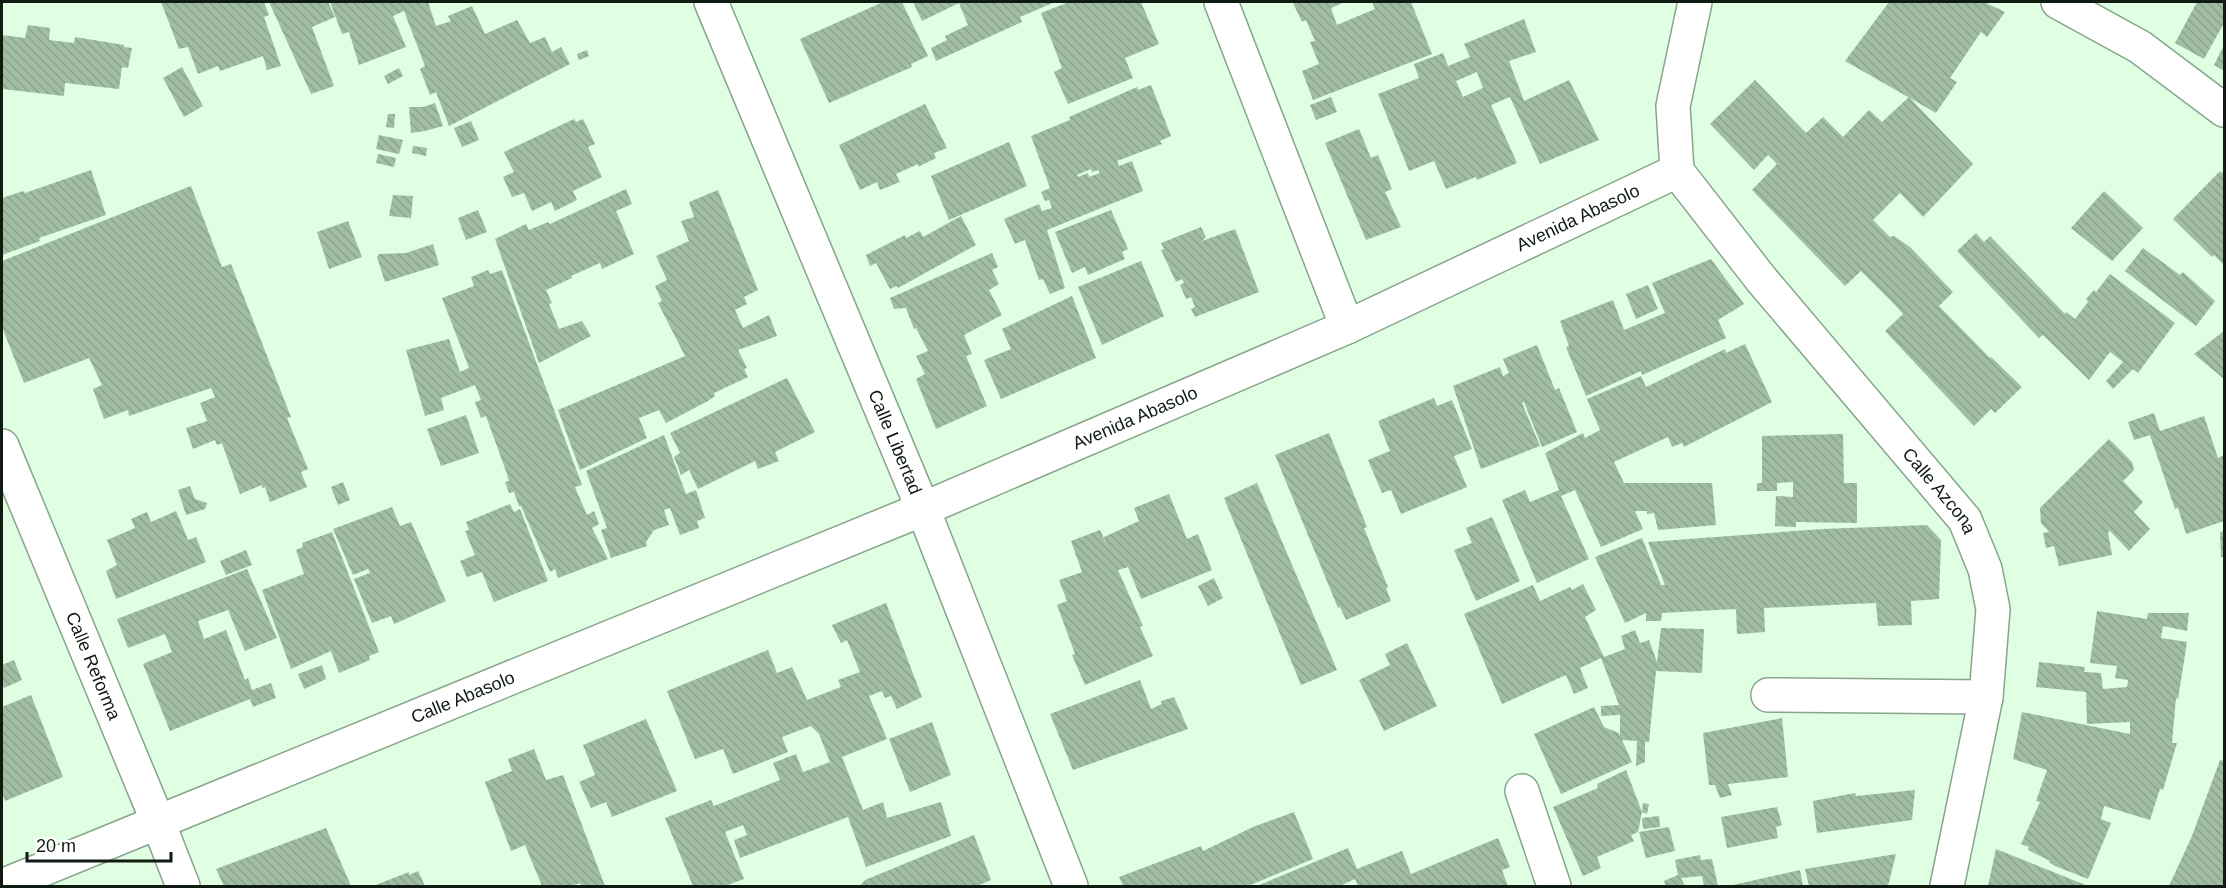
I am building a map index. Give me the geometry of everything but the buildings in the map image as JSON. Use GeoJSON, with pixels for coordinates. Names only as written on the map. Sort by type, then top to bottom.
{"type":"FeatureCollection","features":[{"type":"Feature","properties":{"kind":"street","name":"Calle Libertad"},"geometry":{"type":"LineString","coordinates":[[711,2],[923,509],[1071,886]]}},
{"type":"Feature","properties":{"kind":"street"},"geometry":{"type":"LineString","coordinates":[[1221,2],[1347,327]]}},
{"type":"Feature","properties":{"kind":"street"},"geometry":{"type":"LineString","coordinates":[[1677,171],[1673,106],[1695,2]]}},
{"type":"Feature","properties":{"kind":"street"},"geometry":{"type":"LineString","coordinates":[[2058,2],[2140,47],[2224,110]]}},
{"type":"Feature","properties":{"kind":"street","name":"Avenida Abasolo"},"geometry":{"type":"LineString","coordinates":[[923,509],[1347,327],[1677,171]]}},
{"type":"Feature","properties":{"kind":"street","name":"Calle Azcona"},"geometry":{"type":"LineString","coordinates":[[1677,171],[1761,279],[1965,520],[1985,569],[1993,609],[1986,697],[1947,886]]}},
{"type":"Feature","properties":{"kind":"street","name":"Calle Reforma"},"geometry":{"type":"LineString","coordinates":[[2,446],[183,886]]}},
{"type":"Feature","properties":{"kind":"street","name":"Calle Abasolo"},"geometry":{"type":"LineString","coordinates":[[2,885],[923,509]]}},
{"type":"Feature","properties":{"kind":"street"},"geometry":{"type":"LineString","coordinates":[[1768,695],[1986,697]]}},
{"type":"Feature","properties":{"kind":"street"},"geometry":{"type":"LineString","coordinates":[[1522,791],[1554,886]]}}]}
